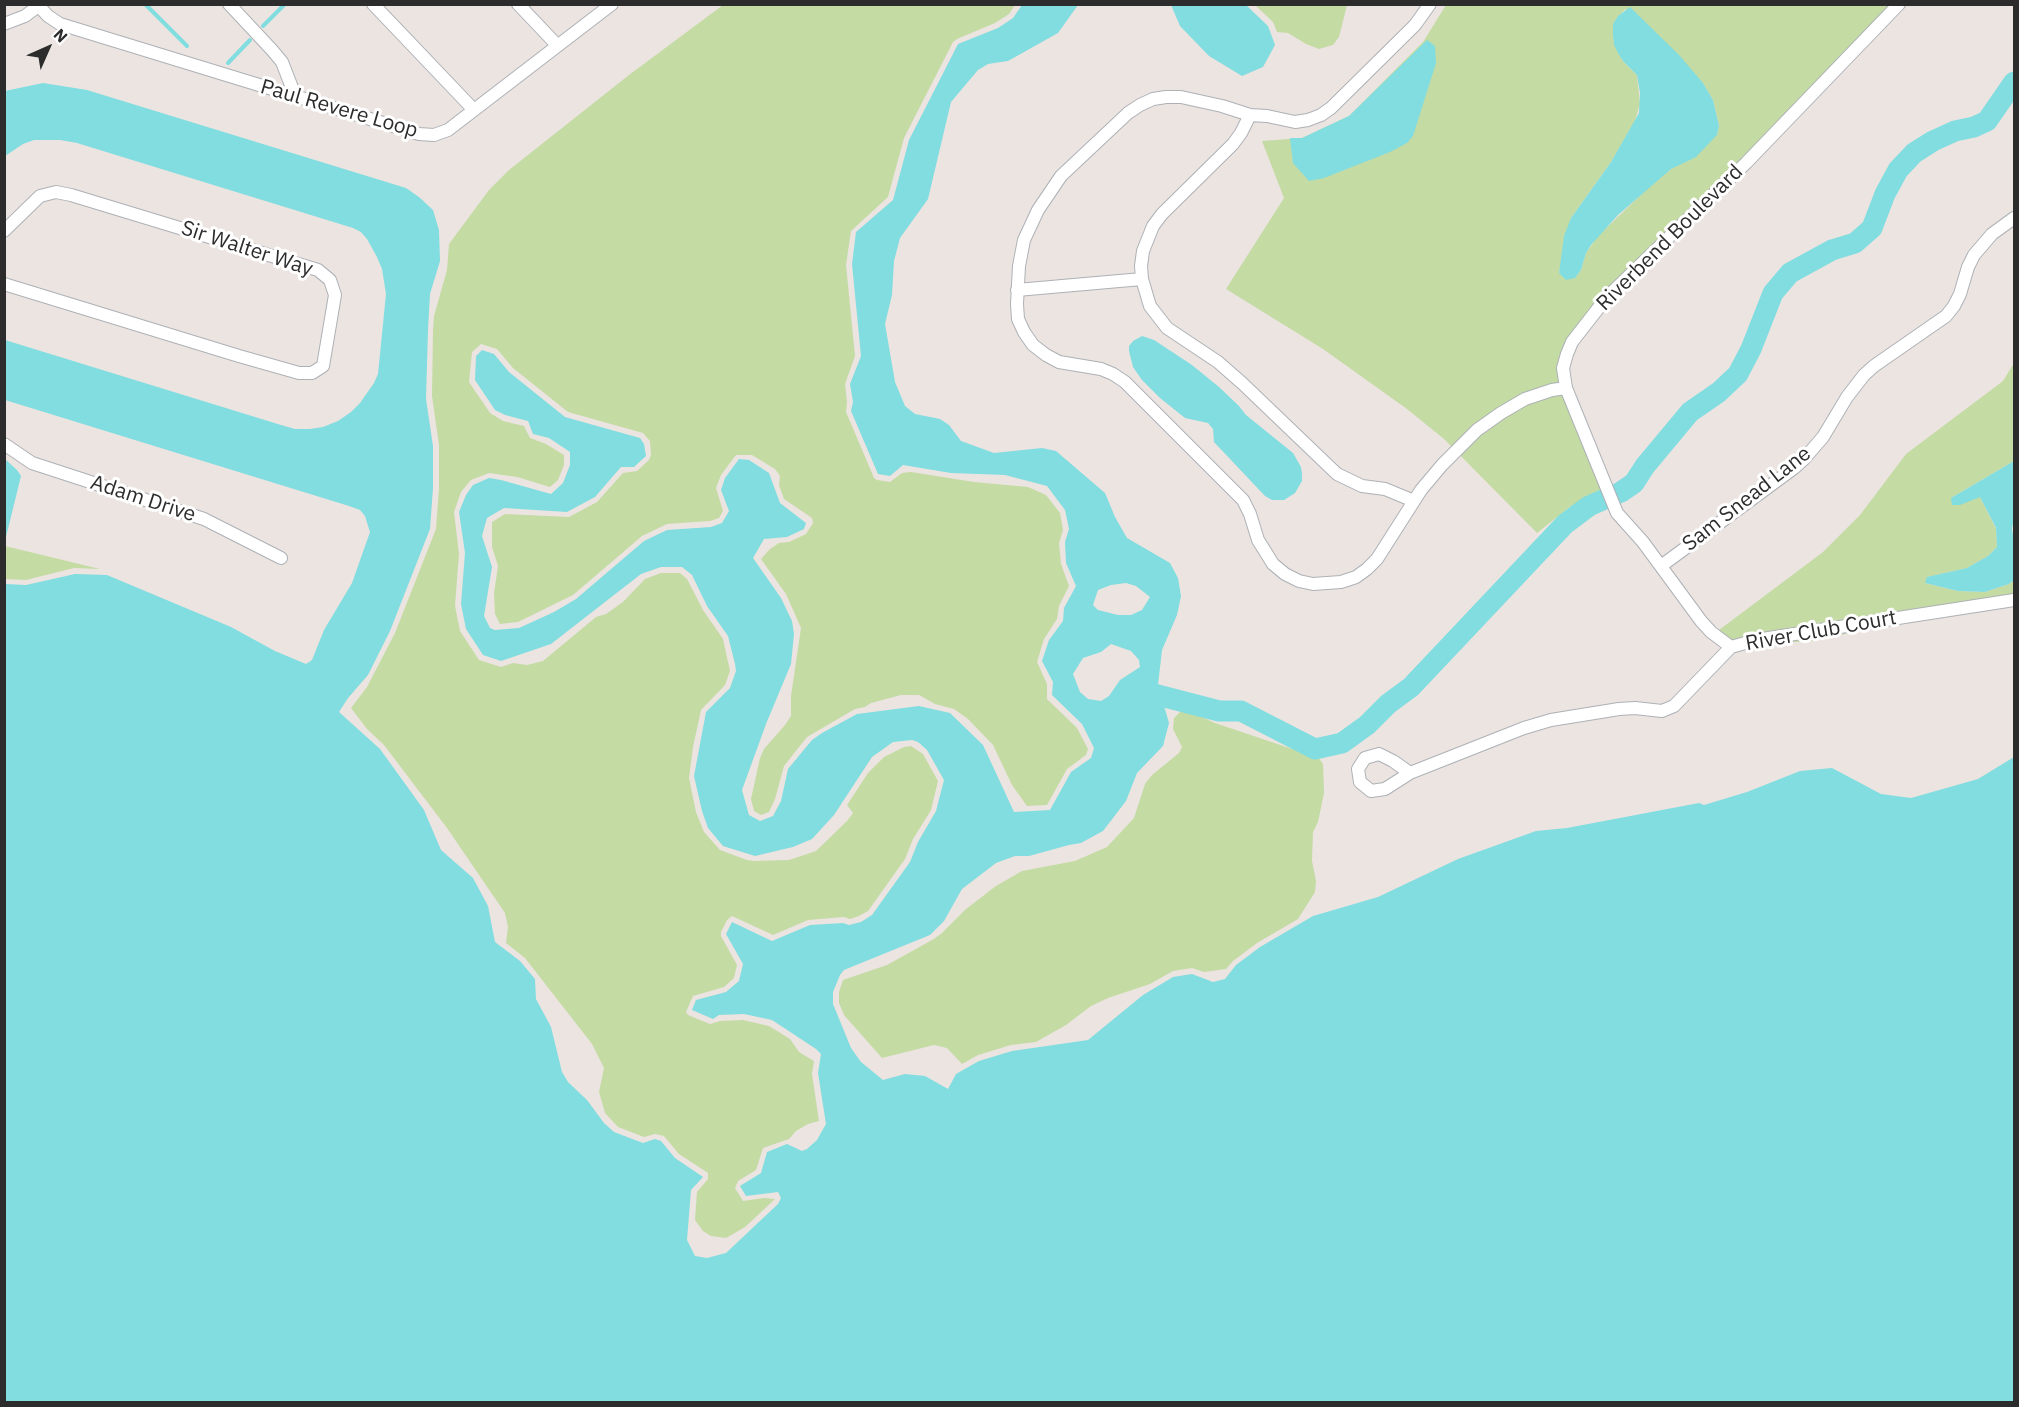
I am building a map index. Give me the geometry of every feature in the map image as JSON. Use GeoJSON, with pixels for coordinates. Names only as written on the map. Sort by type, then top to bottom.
{"type":"FeatureCollection","features":[{"type":"Feature","properties":{"kind":"street"},"geometry":{"type":"LineString","coordinates":[[229,4],[282,62],[296,98]]}},
{"type":"Feature","properties":{"kind":"street"},"geometry":{"type":"LineString","coordinates":[[373,4],[474,111]]}},
{"type":"Feature","properties":{"kind":"street"},"geometry":{"type":"LineString","coordinates":[[518,4],[557,45]]}},
{"type":"Feature","properties":{"kind":"street","name":"Paul Revere Loop"},"geometry":{"type":"LineString","coordinates":[[39,5],[60,24],[296,98],[419,134],[434,135],[448,130],[474,111],[612,4]]}},
{"type":"Feature","properties":{"kind":"street"},"geometry":{"type":"LineString","coordinates":[[1430,4],[1415,25],[1331,108],[1308,120],[1295,122],[1250,115],[1222,106],[1174,97],[1153,99],[1128,113],[1081,155],[1044,198],[1024,240],[1017,290],[1018,319],[1033,345],[1046,355],[1059,362],[1101,369],[1125,382],[1243,500],[1265,554],[1273,564],[1299,581],[1313,584],[1341,582],[1356,577],[1367,569],[1377,559],[1414,501],[1442,465],[1477,430],[1525,399],[1566,388]]}},
{"type":"Feature","properties":{"kind":"street","name":"Riverbend Boulevard"},"geometry":{"type":"LineString","coordinates":[[1617,513],[1603,484],[1566,388],[1563,368],[1572,342],[1608,297],[1746,163],[1899,4]]}},
{"type":"Feature","properties":{"kind":"street"},"geometry":{"type":"LineString","coordinates":[[4,24],[25,16],[39,5]]}},
{"type":"Feature","properties":{"kind":"street"},"geometry":{"type":"LineString","coordinates":[[1250,115],[1233,144],[1162,214],[1153,226],[1143,251],[1142,279],[1150,306],[1167,328],[1242,382],[1337,474],[1362,486],[1384,489],[1414,501]]}},
{"type":"Feature","properties":{"kind":"street","name":"Sir Walter Way"},"geometry":{"type":"LineString","coordinates":[[4,284],[299,373],[312,373],[323,366],[335,295],[330,280],[318,270],[71,195],[56,192],[40,196],[6,227]]}},
{"type":"Feature","properties":{"kind":"street","name":"Sam Snead Lane"},"geometry":{"type":"LineString","coordinates":[[1661,566],[1804,459],[1823,437],[1846,398],[1864,375],[1946,316],[1960,294],[1974,255],[1992,234],[2014,218]]}},
{"type":"Feature","properties":{"kind":"street"},"geometry":{"type":"LineString","coordinates":[[1017,290],[1142,279]]}},
{"type":"Feature","properties":{"kind":"street","name":"Adam Drive"},"geometry":{"type":"LineString","coordinates":[[4,444],[32,463],[204,519],[281,558]]}},
{"type":"Feature","properties":{"kind":"street","name":"River Club Court"},"geometry":{"type":"LineString","coordinates":[[1617,513],[1643,542],[1701,621],[1731,647],[1756,640],[2014,600]]}},
{"type":"Feature","properties":{"kind":"street"},"geometry":{"type":"LineString","coordinates":[[1410,773],[1524,728],[1551,720],[1619,709],[1662,711],[1674,706],[1731,647]]}},
{"type":"Feature","properties":{"kind":"green space"},"geometry":{"type":"Polygon","coordinates":[[[723,5],[1015,5],[1009,14],[995,23],[953,42],[904,138],[888,197],[851,231],[846,265],[855,356],[845,384],[846,412],[874,478],[877,480],[890,482],[902,473],[911,472],[974,482],[1028,487],[1046,495],[1060,513],[1063,530],[1059,543],[1061,564],[1069,586],[1059,606],[1057,619],[1044,639],[1037,662],[1047,684],[1047,699],[1077,728],[1088,749],[1086,755],[1067,769],[1047,805],[1027,806],[1012,785],[993,745],[968,719],[954,709],[935,704],[919,695],[901,695],[855,709],[807,737],[784,766],[769,812],[761,815],[754,811],[751,799],[760,758],[764,749],[791,716],[791,696],[801,628],[786,594],[761,559],[779,543],[789,542],[806,534],[813,523],[812,518],[784,499],[779,485],[780,476],[775,469],[752,455],[736,455],[721,475],[716,488],[723,511],[719,518],[710,521],[667,524],[642,536],[573,595],[518,622],[500,624],[495,614],[494,593],[498,566],[492,547],[492,522],[505,514],[569,517],[597,502],[623,473],[637,471],[649,460],[650,441],[643,433],[568,412],[513,368],[497,349],[481,344],[472,352],[469,382],[490,413],[503,421],[524,426],[530,438],[564,455],[564,465],[558,480],[550,487],[517,477],[489,473],[471,480],[461,492],[454,512],[459,554],[455,606],[460,631],[479,660],[501,667],[513,663],[527,665],[543,661],[596,617],[606,614],[623,602],[645,579],[661,573],[680,573],[687,579],[703,610],[723,639],[730,671],[725,685],[701,710],[689,778],[696,812],[704,832],[720,850],[754,861],[789,860],[816,851],[853,813],[847,805],[868,773],[884,757],[904,747],[911,746],[923,754],[938,781],[931,810],[913,839],[905,859],[868,911],[850,919],[844,917],[808,920],[773,935],[732,916],[727,920],[721,932],[737,965],[734,978],[724,987],[693,996],[686,1012],[710,1024],[743,1020],[769,1026],[790,1039],[799,1052],[814,1061],[812,1074],[819,1121],[796,1131],[789,1139],[763,1148],[756,1170],[738,1181],[735,1188],[743,1201],[775,1199],[745,1227],[726,1238],[711,1236],[703,1231],[695,1220],[697,1192],[708,1179],[708,1173],[679,1154],[664,1136],[655,1134],[644,1137],[618,1127],[605,1113],[599,1092],[604,1068],[592,1044],[525,958],[506,943],[508,927],[505,913],[447,828],[384,745],[367,729],[351,708],[367,687],[395,633],[436,529],[439,445],[432,396],[433,330],[434,316],[447,270],[449,244],[489,190],[509,170],[629,75],[723,5]]]}},
{"type":"Feature","properties":{"kind":"green space"},"geometry":{"type":"Polygon","coordinates":[[[1255,5],[1347,5],[1339,37],[1333,45],[1319,49],[1288,33],[1277,32],[1273,22],[1255,5]]]}},
{"type":"Feature","properties":{"kind":"green space"},"geometry":{"type":"Polygon","coordinates":[[[1446,5],[1907,5],[1603,309],[1580,338],[1569,360],[1567,373],[1572,394],[1609,491],[1571,506],[1537,533],[1444,439],[1407,409],[1323,349],[1226,289],[1284,198],[1262,141],[1302,138],[1349,116],[1423,42],[1446,5]],[[1625,9],[1613,24],[1614,44],[1623,61],[1637,75],[1640,104],[1635,121],[1611,162],[1571,218],[1559,273],[1575,278],[1581,270],[1586,253],[1597,237],[1655,181],[1717,135],[1719,126],[1713,100],[1703,83],[1625,9]]]}},
{"type":"Feature","properties":{"kind":"green space"},"geometry":{"type":"Polygon","coordinates":[[[2014,363],[2014,461],[1951,498],[1980,497],[1996,529],[1997,547],[1988,556],[1967,568],[1928,577],[1925,583],[1958,591],[1985,592],[2014,580],[2014,603],[1944,612],[1813,641],[1735,645],[1715,633],[1823,552],[1860,515],[1906,454],[2003,381],[2014,363]]]}},
{"type":"Feature","properties":{"kind":"green space"},"geometry":{"type":"Polygon","coordinates":[[[5,546],[100,569],[74,568],[26,580],[5,579],[5,546]]]}},
{"type":"Feature","properties":{"kind":"green space"},"geometry":{"type":"Polygon","coordinates":[[[1187,710],[1215,723],[1319,758],[1323,764],[1324,793],[1318,822],[1313,832],[1312,861],[1316,881],[1315,892],[1298,919],[1257,943],[1226,969],[1204,972],[1192,968],[1173,971],[1150,984],[1091,1006],[1066,1025],[1036,1042],[1011,1045],[978,1055],[962,1064],[947,1048],[934,1045],[882,1058],[844,1015],[839,1003],[839,992],[843,980],[887,965],[932,940],[996,886],[1022,871],[1075,861],[1107,847],[1134,818],[1145,784],[1152,775],[1179,753],[1182,747],[1173,729],[1174,718],[1181,711],[1187,710]]]}},
{"type":"Feature","properties":{"kind":"water"},"geometry":{"type":"Polygon","coordinates":[[[1245,4],[1268,26],[1275,45],[1263,67],[1242,76],[1209,56],[1180,26],[1171,5],[1245,4]]]}},
{"type":"Feature","properties":{"kind":"water"},"geometry":{"type":"Polygon","coordinates":[[[1022,5],[1078,5],[1058,33],[1008,61],[988,64],[978,70],[951,102],[928,199],[900,238],[894,261],[892,295],[885,324],[895,382],[905,406],[915,414],[940,419],[949,425],[961,441],[994,453],[1042,448],[1056,451],[1105,493],[1127,538],[1170,563],[1178,578],[1181,596],[1177,615],[1162,650],[1158,685],[1169,723],[1163,746],[1137,773],[1126,801],[1103,831],[1081,843],[1029,856],[1015,856],[996,863],[962,889],[944,921],[930,935],[844,970],[833,992],[833,1004],[851,1048],[861,1062],[883,1080],[905,1074],[925,1076],[948,1089],[956,1074],[979,1061],[1012,1051],[1088,1040],[1143,995],[1173,977],[1192,974],[1213,982],[1225,979],[1236,965],[1260,947],[1313,916],[1378,897],[1458,859],[1536,831],[1567,828],[1699,803],[1704,805],[1747,792],[1800,771],[1832,768],[1881,794],[1911,798],[1978,779],[2014,757],[2014,1402],[5,1402],[5,584],[26,585],[75,574],[107,575],[231,627],[275,651],[306,664],[312,660],[324,630],[352,583],[370,532],[365,516],[360,510],[349,506],[5,400],[5,340],[281,425],[295,429],[310,429],[338,421],[351,412],[374,383],[378,374],[386,294],[382,269],[377,257],[367,239],[353,228],[77,143],[60,140],[34,140],[23,144],[5,156],[5,91],[43,83],[87,90],[406,188],[433,210],[439,230],[440,261],[430,294],[428,330],[426,399],[433,446],[430,529],[390,631],[368,675],[339,712],[380,749],[424,810],[441,850],[473,878],[488,906],[495,942],[520,961],[535,979],[536,999],[551,1027],[562,1072],[568,1082],[614,1132],[643,1143],[655,1139],[661,1141],[675,1158],[703,1177],[691,1190],[687,1240],[695,1256],[707,1258],[726,1253],[778,1204],[781,1198],[778,1192],[746,1196],[740,1186],[761,1173],[767,1152],[787,1144],[802,1151],[807,1149],[817,1140],[826,1124],[818,1073],[821,1054],[816,1049],[772,1020],[744,1014],[719,1015],[713,1019],[692,1010],[696,1000],[726,992],[739,981],[743,964],[726,934],[732,922],[772,941],[810,925],[843,923],[849,925],[861,922],[872,915],[910,862],[918,842],[936,811],[944,780],[927,750],[918,742],[912,740],[893,742],[872,757],[834,815],[812,839],[793,847],[755,856],[723,846],[708,828],[694,776],[706,712],[730,688],[736,671],[735,664],[728,636],[707,606],[692,575],[682,567],[661,567],[641,574],[551,644],[501,661],[483,655],[466,629],[461,604],[465,553],[459,512],[466,495],[473,485],[489,478],[551,494],[563,483],[570,465],[570,452],[549,438],[533,434],[528,421],[495,410],[475,380],[476,356],[482,350],[494,354],[509,372],[565,417],[640,438],[644,444],[646,456],[634,467],[621,467],[595,497],[567,512],[504,508],[487,518],[482,536],[492,567],[484,616],[490,628],[495,630],[519,628],[554,612],[576,599],[644,541],[667,530],[711,527],[722,523],[729,511],[721,490],[725,478],[739,459],[749,460],[769,473],[780,503],[806,523],[804,529],[787,537],[764,539],[753,558],[781,598],[792,621],[794,634],[791,664],[742,790],[749,815],[760,821],[773,816],[781,801],[788,769],[812,740],[822,733],[857,714],[919,706],[950,713],[983,745],[1014,812],[1050,810],[1071,772],[1091,758],[1094,748],[1082,724],[1052,695],[1053,682],[1042,661],[1049,640],[1063,621],[1064,608],[1076,586],[1066,563],[1065,542],[1069,529],[1065,510],[1047,486],[1005,475],[951,473],[903,465],[890,476],[878,474],[851,411],[853,402],[850,384],[861,356],[852,264],[856,232],[893,200],[909,140],[958,44],[998,28],[1013,18],[1022,5]],[[1126,583],[1098,590],[1093,605],[1098,610],[1118,615],[1131,615],[1142,610],[1150,597],[1136,586],[1126,583]],[[1111,644],[1101,652],[1083,658],[1073,674],[1080,692],[1088,699],[1101,701],[1109,696],[1120,680],[1140,667],[1139,660],[1131,651],[1111,644]]]}},
{"type":"Feature","properties":{"kind":"water"},"geometry":{"type":"Polygon","coordinates":[[[1630,7],[1679,55],[1703,83],[1713,100],[1719,126],[1717,135],[1696,157],[1671,169],[1618,215],[1591,245],[1581,270],[1575,278],[1566,280],[1559,273],[1564,236],[1571,218],[1611,162],[1639,113],[1640,93],[1637,75],[1618,53],[1613,35],[1613,24],[1618,16],[1630,7]]]}},
{"type":"Feature","properties":{"kind":"water"},"geometry":{"type":"Polygon","coordinates":[[[1427,40],[1435,46],[1436,63],[1413,136],[1407,143],[1390,152],[1324,178],[1309,181],[1293,163],[1290,138],[1302,138],[1349,116],[1427,40]]]}},
{"type":"Feature","properties":{"kind":"water"},"geometry":{"type":"Polygon","coordinates":[[[1142,336],[1154,340],[1192,365],[1219,387],[1246,415],[1293,453],[1301,467],[1302,474],[1302,481],[1295,493],[1284,500],[1272,500],[1265,496],[1214,442],[1213,429],[1208,423],[1185,418],[1142,380],[1133,367],[1129,346],[1142,336]]]}},
{"type":"Feature","properties":{"kind":"water"},"geometry":{"type":"Polygon","coordinates":[[[5,459],[21,476],[5,541],[5,459]]]}},
{"type":"Feature","properties":{"kind":"water"},"geometry":{"type":"Polygon","coordinates":[[[2014,461],[2012,528],[2014,580],[1985,592],[1958,591],[1925,583],[1927,577],[1967,568],[1988,556],[1997,547],[1996,528],[1980,497],[1960,505],[1952,505],[1951,498],[2014,461]]]}},
{"type":"Feature","properties":{"kind":"waterway"},"geometry":{"type":"LineString","coordinates":[[145,4],[187,46]]}},
{"type":"Feature","properties":{"kind":"waterway"},"geometry":{"type":"LineString","coordinates":[[263,26],[285,4]]}},
{"type":"Feature","properties":{"kind":"waterway"},"geometry":{"type":"LineString","coordinates":[[228,63],[250,40]]}},
{"type":"Feature","properties":{"kind":"waterway"},"geometry":{"type":"LineString","coordinates":[[1146,692],[1219,711],[1241,711],[1315,749],[1342,743],[1411,687],[1565,524],[1589,506],[1621,492],[1634,483],[1645,466],[1690,412],[1719,392],[1738,374],[1751,349],[1773,293],[1790,273],[1832,250],[1855,243],[1872,228],[1885,194],[1898,170],[1914,153],[1955,131],[1974,127],[1987,121],[2014,82]]}}]}
